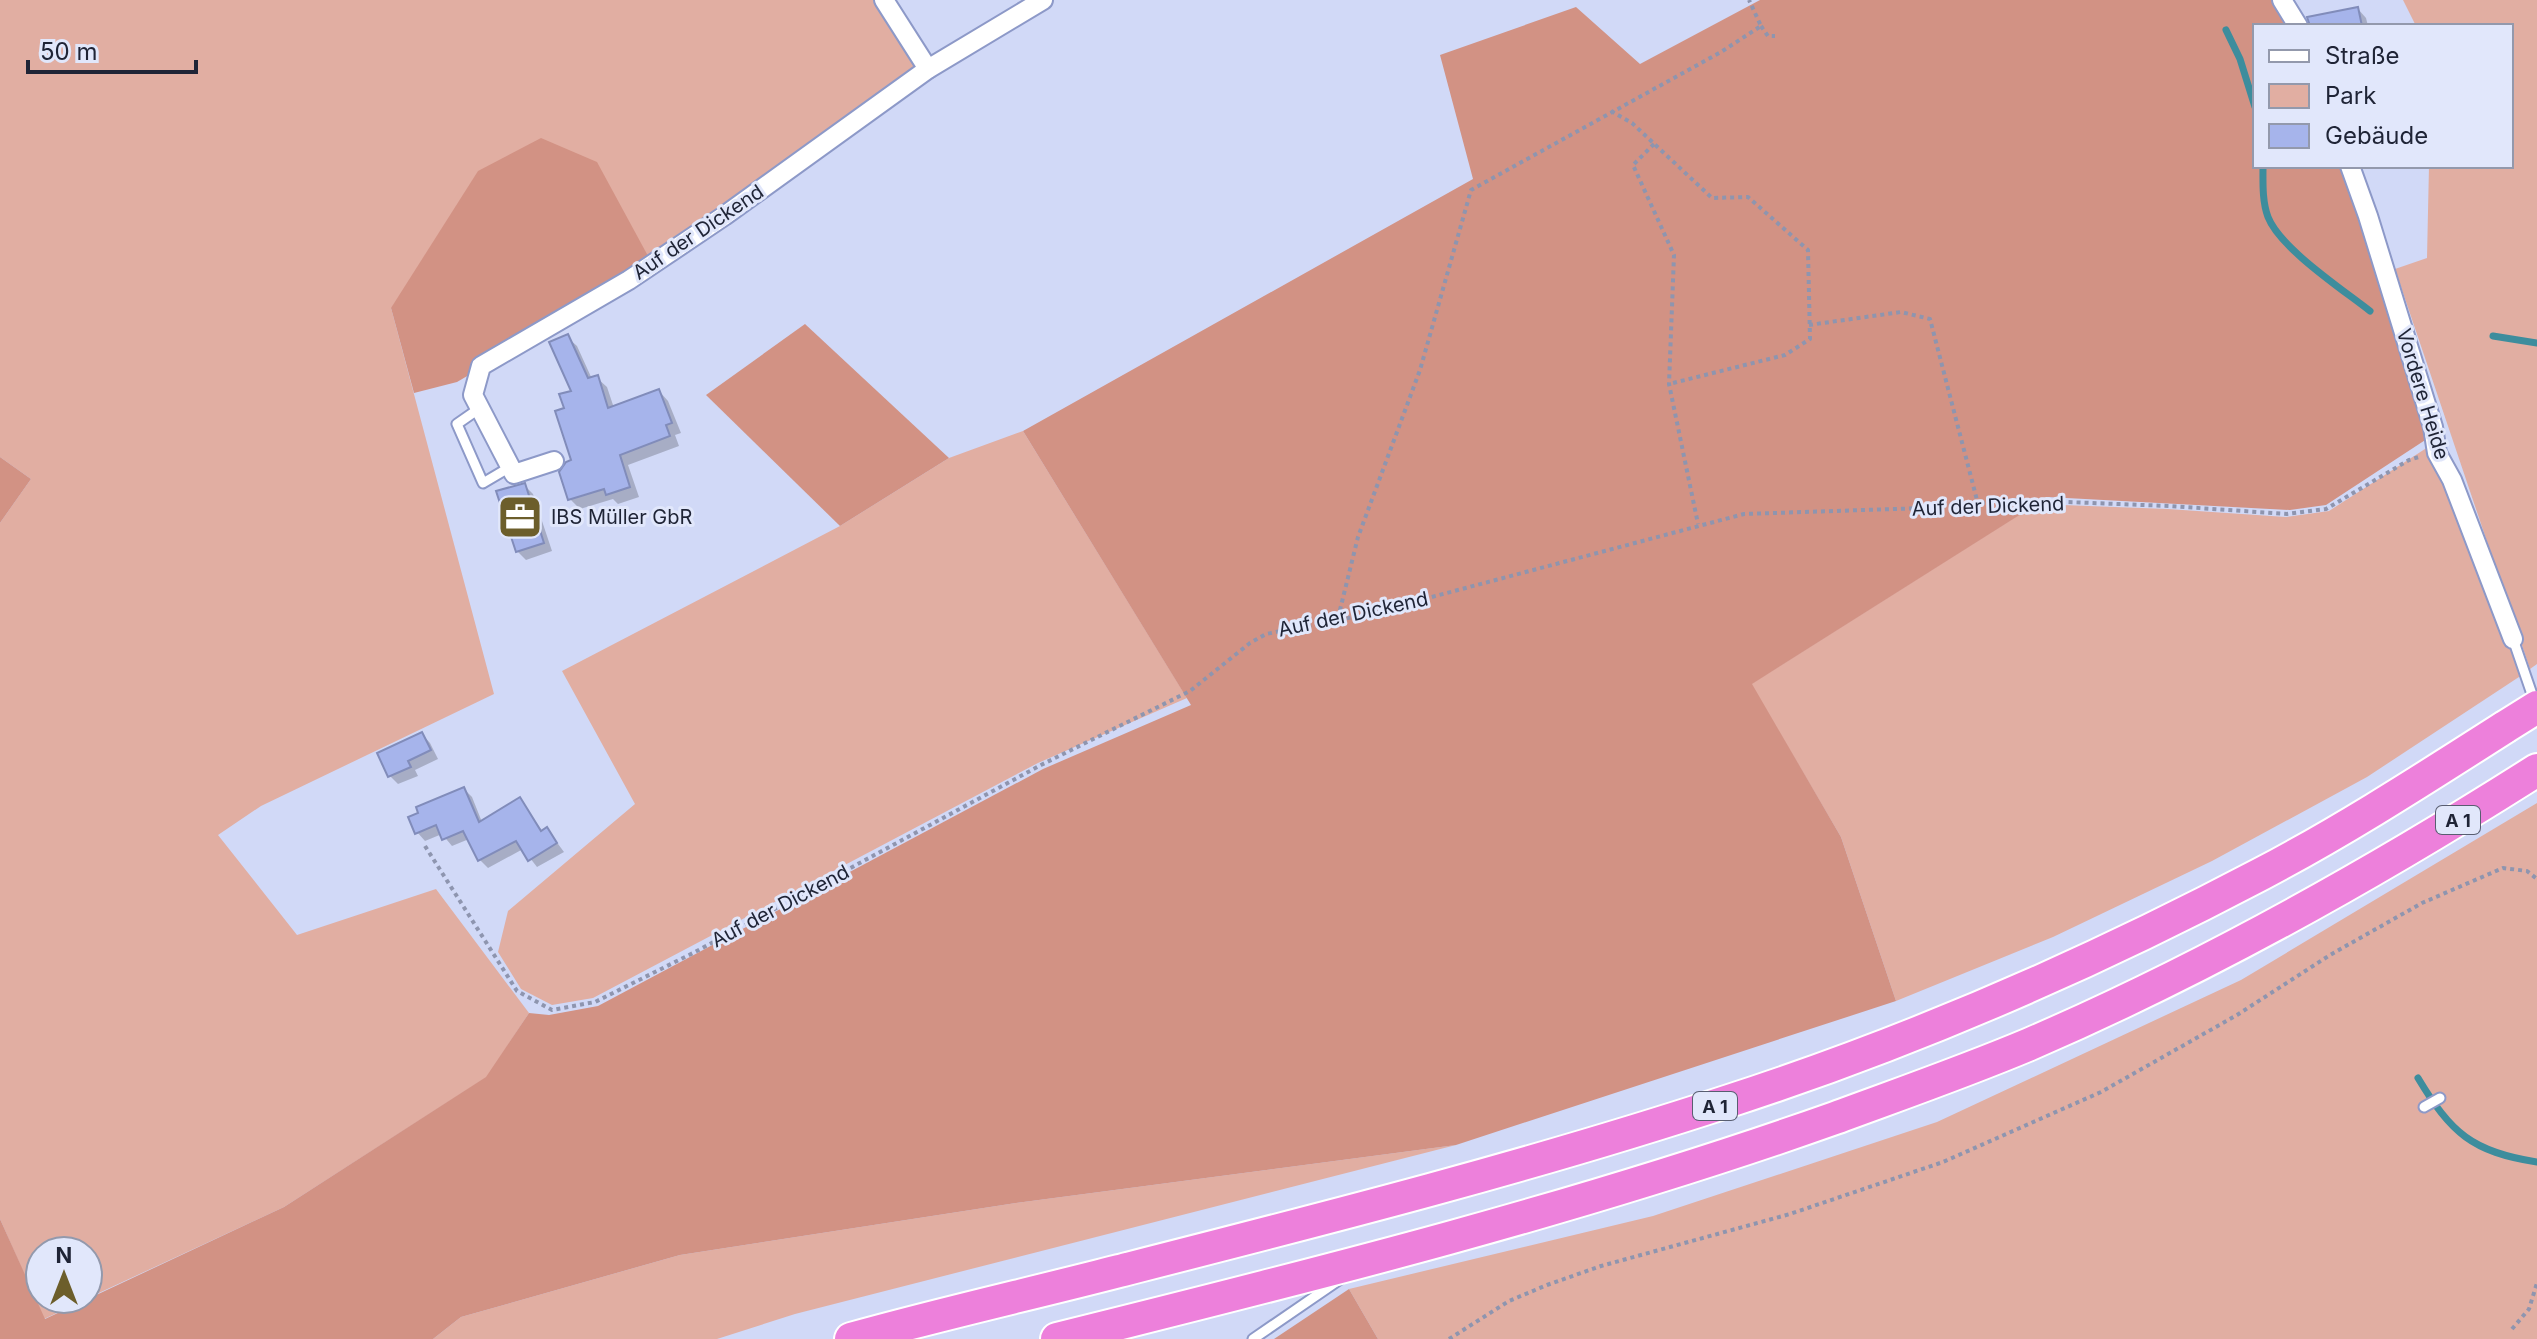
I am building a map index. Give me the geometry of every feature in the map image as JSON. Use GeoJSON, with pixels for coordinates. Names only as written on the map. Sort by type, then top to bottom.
{"type":"FeatureCollection","features":[{"type":"Feature","properties":{"kind":"highway","name":"A 1"},"geometry":{"type":"LineString","coordinates":[[851,1339],[1288,1228],[1601,1141],[1761,1089],[2032,985],[2156,927],[2265,872],[2537,708]]}},
{"type":"Feature","properties":{"kind":"highway","name":"A 1"},"geometry":{"type":"LineString","coordinates":[[1057,1339],[1592,1199],[1742,1151],[1892,1097],[2029,1044],[2281,921],[2402,855],[2526,778]]}},
{"type":"Feature","properties":{"kind":"street"},"geometry":{"type":"LineString","coordinates":[[884,0],[928,69]]}},
{"type":"Feature","properties":{"kind":"street","name":"Auf der Dickend"},"geometry":{"type":"LineString","coordinates":[[510,467],[473,395],[481,366],[629,280],[724,216],[928,69],[1043,0]]}},
{"type":"Feature","properties":{"kind":"street"},"geometry":{"type":"LineString","coordinates":[[2282,0],[2297,24]]}},
{"type":"Feature","properties":{"kind":"street","name":"Vordere Heide"},"geometry":{"type":"LineString","coordinates":[[2351,168],[2433,427],[2437,453],[2452,480],[2513,639]]}},
{"type":"Feature","properties":{"kind":"street"},"geometry":{"type":"LineString","coordinates":[[510,467],[514,474],[554,461]]}},
{"type":"Feature","properties":{"kind":"lane"},"geometry":{"type":"LineString","coordinates":[[480,408],[457,424],[483,483],[510,467]]}},
{"type":"Feature","properties":{"kind":"lane","name":"Vordere Heide"},"geometry":{"type":"LineString","coordinates":[[2513,639],[2537,708]]}},
{"type":"Feature","properties":{"kind":"lane"},"geometry":{"type":"LineString","coordinates":[[2424,1107],[2440,1098]]}},
{"type":"Feature","properties":{"kind":"lane"},"geometry":{"type":"LineString","coordinates":[[1253,1339],[1368,1260]]}},
{"type":"Feature","properties":{"kind":"path"},"geometry":{"type":"LineString","coordinates":[[1750,1],[1768,36],[1775,36]]}},
{"type":"Feature","properties":{"kind":"path"},"geometry":{"type":"LineString","coordinates":[[1338,619],[1358,537],[1420,370],[1471,190],[1721,52],[1761,26]]}},
{"type":"Feature","properties":{"kind":"path"},"geometry":{"type":"LineString","coordinates":[[1611,111],[1632,123],[1712,198],[1748,197],[1808,250],[1810,339],[1785,355],[1669,384]]}},
{"type":"Feature","properties":{"kind":"path"},"geometry":{"type":"LineString","coordinates":[[1654,144],[1633,165],[1674,255],[1669,384],[1699,525]]}},
{"type":"Feature","properties":{"kind":"path"},"geometry":{"type":"LineString","coordinates":[[1809,325],[1901,312],[1930,319],[1978,504]]}},
{"type":"Feature","properties":{"kind":"path","name":"Auf der Dickend"},"geometry":{"type":"LineString","coordinates":[[425,846],[517,991],[552,1010],[595,1002],[695,952],[1041,765],[1190,691],[1266,634],[1364,615],[1744,514],[1924,508],[2016,500],[2287,514],[2326,509],[2409,460],[2437,453]]}},
{"type":"Feature","properties":{"kind":"path"},"geometry":{"type":"LineString","coordinates":[[1449,1339],[1509,1301],[1547,1285],[1601,1266],[1790,1214],[1943,1162],[2101,1092],[2237,1015],[2342,948],[2422,903],[2503,868],[2527,871],[2537,879]]}},
{"type":"Feature","properties":{"kind":"path"},"geometry":{"type":"LineString","coordinates":[[2512,1329],[2529,1309],[2537,1283]]}},
{"type":"Feature","properties":{"kind":"green space"},"geometry":{"type":"Polygon","coordinates":[[[0,0],[876,0],[918,68],[649,258],[391,308],[494,694],[261,806],[218,835],[297,935],[436,889],[529,1013],[487,1077],[284,1207],[104,1291],[104,1235],[24,1235],[24,1274],[0,1219],[0,523],[31,479],[0,457],[0,0]]]}},
{"type":"Feature","properties":{"kind":"green space"},"geometry":{"type":"Polygon","coordinates":[[[2403,0],[2537,0],[2537,664],[2530,669],[2395,269],[2427,258],[2429,168],[2513,168],[2513,24],[2415,24],[2403,0]]]}},
{"type":"Feature","properties":{"kind":"green space"},"geometry":{"type":"Polygon","coordinates":[[[1023,431],[1187,698],[1038,763],[593,998],[552,1005],[521,989],[498,952],[508,911],[635,804],[562,671],[840,526],[949,458],[1023,431]]]}},
{"type":"Feature","properties":{"kind":"green space"},"geometry":{"type":"Polygon","coordinates":[[[2442,438],[2522,675],[2367,777],[2212,861],[2053,937],[1896,1001],[1841,837],[1751,684],[2036,504],[2286,517],[2329,511],[2442,438]]]}},
{"type":"Feature","properties":{"kind":"green space"},"geometry":{"type":"Polygon","coordinates":[[[2537,803],[2537,1339],[1378,1339],[1349,1289],[1653,1216],[1937,1122],[2241,980],[2537,803]]]}},
{"type":"Feature","properties":{"kind":"green space"},"geometry":{"type":"Polygon","coordinates":[[[1456,1145],[795,1314],[717,1339],[433,1339],[461,1317],[680,1255],[1016,1203],[1456,1145]]]}},
{"type":"Feature","properties":{"kind":"shaded area"},"geometry":{"type":"Polygon","coordinates":[[[1760,0],[2275,0],[2288,24],[2253,24],[2253,168],[2343,168],[2439,431],[2326,505],[2290,510],[2048,497],[1752,684],[1841,837],[1896,1001],[1456,1145],[1016,1203],[680,1255],[461,1317],[433,1339],[0,1339],[0,1219],[24,1272],[24,1315],[43,1315],[45,1319],[54,1315],[104,1315],[104,1291],[284,1207],[486,1077],[529,1013],[549,1015],[598,1006],[1043,769],[1191,705],[1023,431],[1473,179],[1440,55],[1576,7],[1640,64],[1760,0]]]}},
{"type":"Feature","properties":{"kind":"shaded area"},"geometry":{"type":"Polygon","coordinates":[[[541,138],[597,162],[654,267],[457,382],[414,393],[391,308],[478,171],[541,138]]]}},
{"type":"Feature","properties":{"kind":"shaded area"},"geometry":{"type":"Polygon","coordinates":[[[805,324],[949,458],[840,526],[706,395],[805,324]]]}},
{"type":"Feature","properties":{"kind":"shaded area"},"geometry":{"type":"Polygon","coordinates":[[[0,457],[31,479],[0,523],[0,457]]]}},
{"type":"Feature","properties":{"kind":"shaded area"},"geometry":{"type":"Polygon","coordinates":[[[1349,1289],[1378,1339],[1274,1339],[1349,1289]]]}},
{"type":"Feature","properties":{"kind":"building"},"geometry":{"type":"Polygon","coordinates":[[[2358,7],[2362,24],[2309,24],[2307,17],[2358,7]]]}},
{"type":"Feature","properties":{"kind":"building"},"geometry":{"type":"Polygon","coordinates":[[[568,334],[588,378],[598,375],[608,408],[659,389],[672,423],[666,425],[670,436],[620,455],[630,487],[606,495],[604,489],[568,500],[559,472],[571,460],[555,411],[564,408],[559,394],[571,391],[549,342],[568,334]]]}},
{"type":"Feature","properties":{"kind":"building","name":"IBS Müller GbR"},"geometry":{"type":"Polygon","coordinates":[[[525,483],[544,543],[516,552],[496,491],[525,483]]]}},
{"type":"Feature","properties":{"kind":"building"},"geometry":{"type":"Polygon","coordinates":[[[422,732],[431,750],[408,761],[411,767],[388,777],[377,753],[422,732]]]}},
{"type":"Feature","properties":{"kind":"building"},"geometry":{"type":"Polygon","coordinates":[[[464,787],[479,822],[520,797],[541,831],[547,827],[557,843],[528,861],[516,841],[478,861],[463,831],[442,840],[436,825],[415,834],[408,817],[418,813],[416,807],[464,787]]]}},
{"type":"Feature","properties":{"kind":"waterway"},"geometry":{"type":"LineString","coordinates":[[2226,30],[2240,59],[2253,101]]}},
{"type":"Feature","properties":{"kind":"waterway"},"geometry":{"type":"LineString","coordinates":[[2263,168],[2265,205],[2275,229],[2298,255],[2370,311]]}},
{"type":"Feature","properties":{"kind":"waterway"},"geometry":{"type":"LineString","coordinates":[[2493,336],[2537,343]]}},
{"type":"Feature","properties":{"kind":"waterway"},"geometry":{"type":"LineString","coordinates":[[2418,1078],[2441,1113],[2466,1137],[2496,1152],[2537,1162]]}},
{"type":"Feature","properties":{"kind":"place","name":"IBS Müller GbR"},"geometry":{"type":"Point","coordinates":[520,517]}}]}
